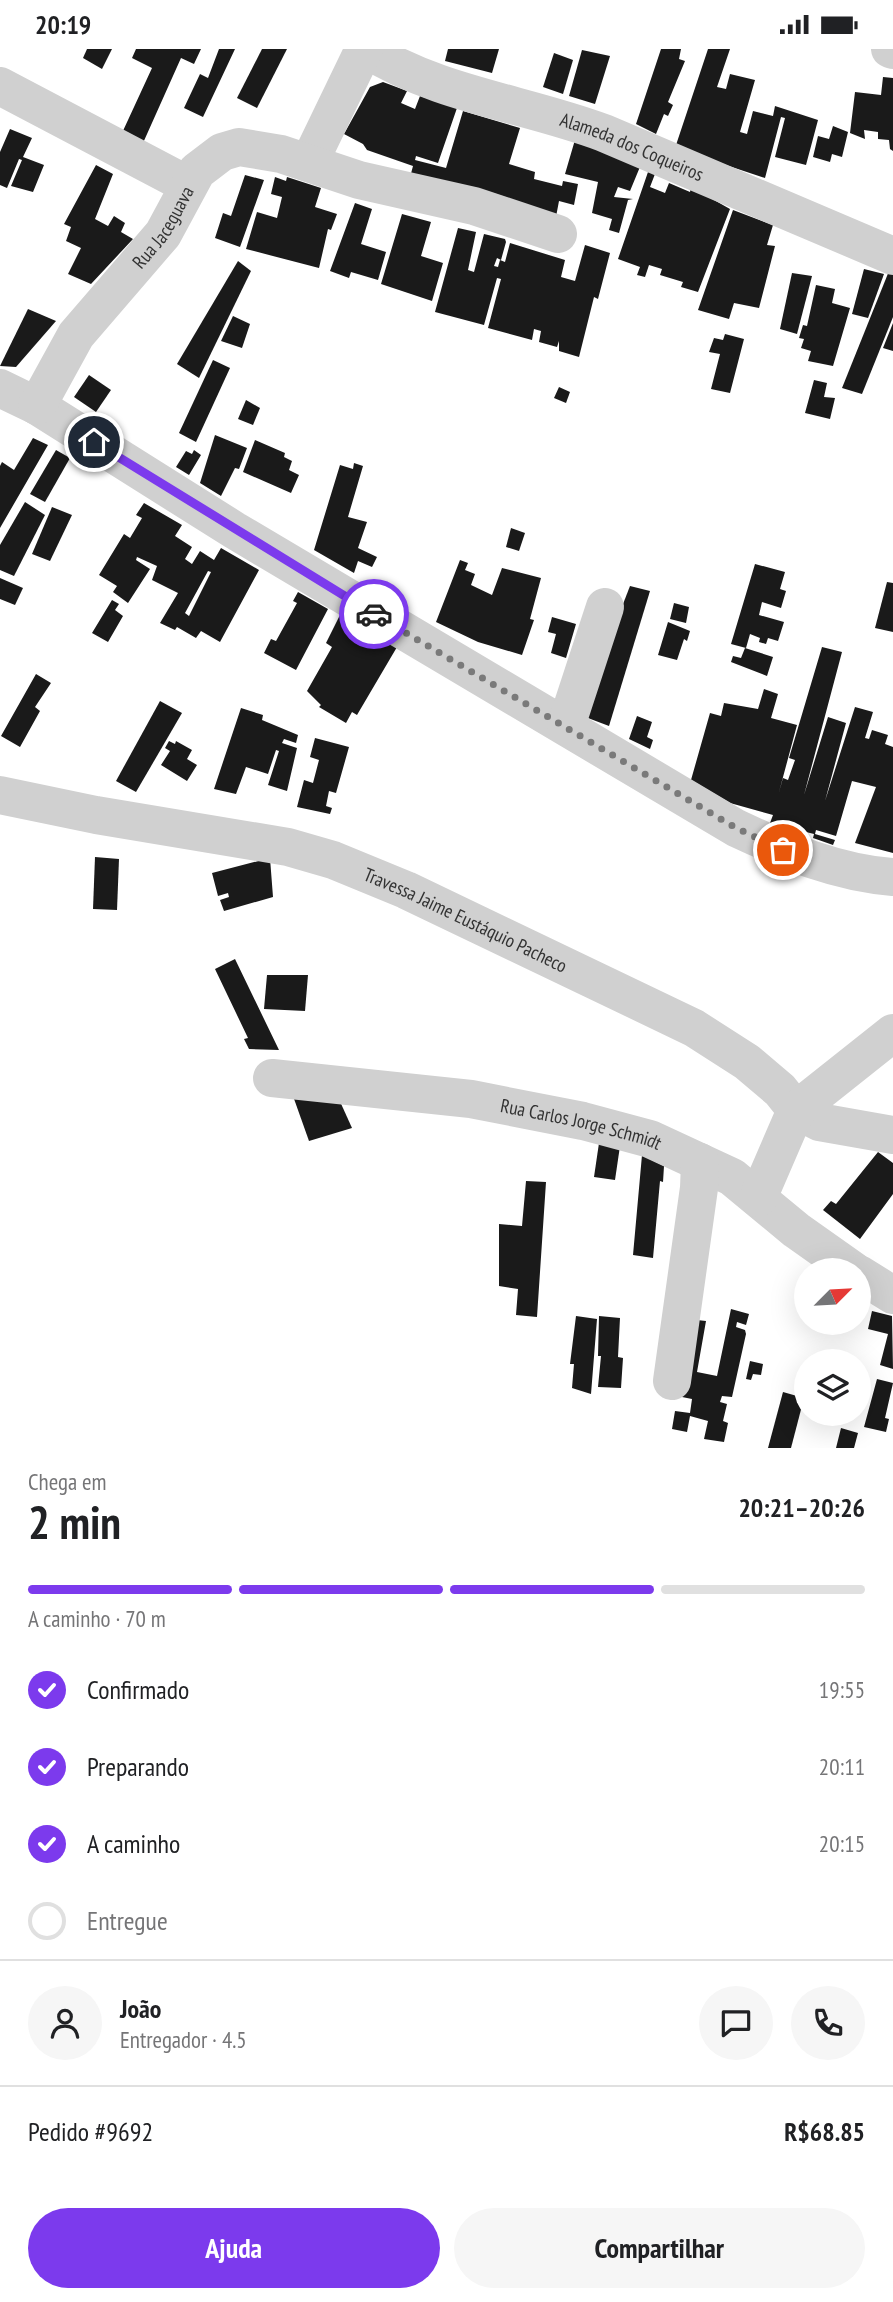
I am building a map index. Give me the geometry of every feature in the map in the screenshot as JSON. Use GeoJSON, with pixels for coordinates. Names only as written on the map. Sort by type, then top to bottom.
{"type":"FeatureCollection","features":[{"type":"Feature","properties":{"kind":"street"},"geometry":{"type":"LineString","coordinates":[[309,163],[365,49]]}},
{"type":"Feature","properties":{"kind":"street","name":"Alameda dos Coqueiros"},"geometry":{"type":"LineString","coordinates":[[365,49],[415,76],[451,89],[565,118],[604,133],[893,255]]}},
{"type":"Feature","properties":{"kind":"street","name":"Rua Jaceguava"},"geometry":{"type":"LineString","coordinates":[[0,86],[188,185],[163,234],[69,345],[37,406]]}},
{"type":"Feature","properties":{"kind":"street"},"geometry":{"type":"LineString","coordinates":[[188,185],[208,160],[239,148],[258,149],[359,180],[474,206],[558,234]]}},
{"type":"Feature","properties":{"kind":"street"},"geometry":{"type":"LineString","coordinates":[[0,388],[37,406],[246,537],[736,828],[783,850],[875,876],[893,877]]}},
{"type":"Feature","properties":{"kind":"street"},"geometry":{"type":"LineString","coordinates":[[566,726],[605,607]]}},
{"type":"Feature","properties":{"kind":"street","name":"Travessa Jaime Eustáquio Pacheco"},"geometry":{"type":"LineString","coordinates":[[0,795],[96,815],[288,847],[333,860],[406,890],[694,1028],[747,1062],[780,1090],[796,1109],[819,1122],[893,1135]]}},
{"type":"Feature","properties":{"kind":"street"},"geometry":{"type":"LineString","coordinates":[[758,1198],[796,1109],[893,1033]]}},
{"type":"Feature","properties":{"kind":"street","name":"Rua Carlos Jorge Schmidt"},"geometry":{"type":"LineString","coordinates":[[272,1078],[471,1099],[636,1136],[700,1161],[732,1177],[796,1230],[836,1258]]}},
{"type":"Feature","properties":{"kind":"street"},"geometry":{"type":"LineString","coordinates":[[672,1381],[699,1188],[700,1161]]}},
{"type":"Feature","properties":{"kind":"street"},"geometry":{"type":"LineString","coordinates":[[872,1282],[893,1295]]}},
{"type":"Feature","properties":{"kind":"building"},"geometry":{"type":"Polygon","coordinates":[[[87,49],[112,49],[102,69],[83,58],[87,49]]]}},
{"type":"Feature","properties":{"kind":"building"},"geometry":{"type":"Polygon","coordinates":[[[136,49],[201,49],[194,64],[181,58],[143,143],[122,133],[152,68],[132,58],[136,49]]]}},
{"type":"Feature","properties":{"kind":"building"},"geometry":{"type":"Polygon","coordinates":[[[219,49],[235,49],[203,117],[184,108],[200,74],[208,78],[219,49]]]}},
{"type":"Feature","properties":{"kind":"building"},"geometry":{"type":"Polygon","coordinates":[[[262,49],[287,49],[257,108],[237,98],[262,49]]]}},
{"type":"Feature","properties":{"kind":"building"},"geometry":{"type":"Polygon","coordinates":[[[448,49],[499,49],[492,73],[445,61],[448,49]]]}},
{"type":"Feature","properties":{"kind":"building"},"geometry":{"type":"Polygon","coordinates":[[[661,49],[681,49],[679,59],[685,61],[668,102],[673,105],[668,116],[664,114],[656,134],[636,124],[661,49]]]}},
{"type":"Feature","properties":{"kind":"building"},"geometry":{"type":"Polygon","coordinates":[[[708,49],[730,49],[717,87],[726,89],[730,74],[755,80],[740,132],[747,134],[753,111],[773,116],[775,106],[818,120],[806,165],[775,157],[785,118],[781,117],[765,178],[675,148],[708,49]]]}},
{"type":"Feature","properties":{"kind":"building"},"geometry":{"type":"Polygon","coordinates":[[[582,50],[610,56],[595,104],[569,96],[582,50]]]}},
{"type":"Feature","properties":{"kind":"building"},"geometry":{"type":"Polygon","coordinates":[[[554,53],[573,60],[563,94],[543,87],[554,53]]]}},
{"type":"Feature","properties":{"kind":"building"},"geometry":{"type":"Polygon","coordinates":[[[883,77],[893,78],[893,151],[890,149],[889,140],[878,139],[878,132],[864,130],[865,139],[850,133],[855,92],[881,95],[883,77]]]}},
{"type":"Feature","properties":{"kind":"building"},"geometry":{"type":"Polygon","coordinates":[[[383,82],[407,91],[401,103],[415,109],[420,96],[457,108],[438,163],[416,156],[415,160],[446,168],[463,111],[520,128],[509,164],[535,172],[534,179],[562,186],[563,181],[578,184],[574,205],[559,201],[555,222],[409,181],[413,166],[367,150],[363,144],[344,134],[370,87],[383,82]]]}},
{"type":"Feature","properties":{"kind":"building"},"geometry":{"type":"Polygon","coordinates":[[[833,126],[848,132],[842,157],[832,154],[830,162],[813,157],[818,136],[829,139],[833,126]]]}},
{"type":"Feature","properties":{"kind":"building"},"geometry":{"type":"Polygon","coordinates":[[[10,129],[32,138],[23,157],[44,165],[33,192],[11,186],[22,160],[19,159],[7,188],[0,185],[0,152],[10,129]]]}},
{"type":"Feature","properties":{"kind":"building"},"geometry":{"type":"Polygon","coordinates":[[[577,133],[642,162],[630,191],[618,187],[614,197],[633,199],[628,200],[619,233],[609,230],[612,219],[592,213],[598,182],[565,174],[577,133]]]}},
{"type":"Feature","properties":{"kind":"building"},"geometry":{"type":"Polygon","coordinates":[[[96,165],[113,174],[95,219],[108,226],[114,216],[125,223],[121,232],[133,239],[91,284],[68,274],[81,248],[66,241],[71,227],[64,224],[96,165]]]}},
{"type":"Feature","properties":{"kind":"building"},"geometry":{"type":"Polygon","coordinates":[[[648,172],[655,174],[650,187],[665,193],[669,183],[690,192],[691,187],[730,209],[698,292],[681,287],[683,282],[660,275],[662,269],[649,265],[645,277],[637,275],[640,267],[618,259],[648,172]]]}},
{"type":"Feature","properties":{"kind":"building"},"geometry":{"type":"Polygon","coordinates":[[[245,175],[264,180],[240,247],[215,238],[223,213],[231,216],[245,175]]]}},
{"type":"Feature","properties":{"kind":"building"},"geometry":{"type":"Polygon","coordinates":[[[275,177],[286,181],[287,177],[321,188],[315,207],[337,214],[331,230],[328,229],[319,268],[246,249],[257,212],[277,218],[282,197],[271,194],[275,177]]]}},
{"type":"Feature","properties":{"kind":"building"},"geometry":{"type":"Polygon","coordinates":[[[355,203],[372,209],[361,244],[386,252],[378,280],[351,272],[349,278],[330,271],[355,203]]]}},
{"type":"Feature","properties":{"kind":"building"},"geometry":{"type":"Polygon","coordinates":[[[733,210],[773,225],[767,245],[775,246],[759,308],[734,303],[729,319],[698,310],[733,210]]]}},
{"type":"Feature","properties":{"kind":"building"},"geometry":{"type":"Polygon","coordinates":[[[402,214],[431,222],[421,256],[443,263],[432,301],[381,284],[402,214]]]}},
{"type":"Feature","properties":{"kind":"building"},"geometry":{"type":"Polygon","coordinates":[[[458,228],[476,232],[468,270],[474,272],[484,234],[505,239],[506,242],[501,260],[497,258],[494,266],[498,267],[500,260],[505,262],[510,243],[565,260],[561,277],[575,281],[585,245],[610,253],[598,299],[594,297],[579,357],[559,351],[559,341],[557,347],[539,342],[541,331],[534,329],[532,340],[488,328],[501,279],[497,278],[484,325],[435,312],[458,228]]]}},
{"type":"Feature","properties":{"kind":"building"},"geometry":{"type":"Polygon","coordinates":[[[238,261],[251,271],[199,378],[177,364],[238,261]]]}},
{"type":"Feature","properties":{"kind":"building"},"geometry":{"type":"Polygon","coordinates":[[[864,269],[884,274],[868,318],[852,314],[864,269]]]}},
{"type":"Feature","properties":{"kind":"building"},"geometry":{"type":"Polygon","coordinates":[[[889,271],[893,273],[893,317],[862,394],[842,388],[889,271]]]}},
{"type":"Feature","properties":{"kind":"building"},"geometry":{"type":"Polygon","coordinates":[[[792,273],[812,276],[797,334],[780,329],[792,273]]]}},
{"type":"Feature","properties":{"kind":"building"},"geometry":{"type":"Polygon","coordinates":[[[816,285],[835,289],[832,303],[850,308],[833,366],[808,361],[811,351],[801,348],[804,339],[799,338],[803,325],[807,326],[816,285]]]}},
{"type":"Feature","properties":{"kind":"building"},"geometry":{"type":"Polygon","coordinates":[[[28,309],[56,321],[16,367],[0,366],[28,309]]]}},
{"type":"Feature","properties":{"kind":"building"},"geometry":{"type":"Polygon","coordinates":[[[233,316],[250,324],[242,348],[221,341],[233,316]]]}},
{"type":"Feature","properties":{"kind":"building"},"geometry":{"type":"Polygon","coordinates":[[[893,323],[893,351],[883,348],[893,323]]]}},
{"type":"Feature","properties":{"kind":"building"},"geometry":{"type":"Polygon","coordinates":[[[725,334],[744,339],[730,393],[711,389],[720,354],[709,352],[714,338],[723,340],[725,334]]]}},
{"type":"Feature","properties":{"kind":"building"},"geometry":{"type":"Polygon","coordinates":[[[213,360],[230,368],[196,442],[179,433],[213,360]]]}},
{"type":"Feature","properties":{"kind":"building"},"geometry":{"type":"Polygon","coordinates":[[[89,375],[111,390],[96,412],[74,397],[89,375]]]}},
{"type":"Feature","properties":{"kind":"building"},"geometry":{"type":"Polygon","coordinates":[[[814,380],[827,383],[824,397],[835,398],[830,419],[805,413],[814,380]]]}},
{"type":"Feature","properties":{"kind":"building"},"geometry":{"type":"Polygon","coordinates":[[[559,387],[570,392],[566,403],[554,398],[559,387]]]}},
{"type":"Feature","properties":{"kind":"building"},"geometry":{"type":"Polygon","coordinates":[[[246,400],[260,408],[253,425],[238,419],[246,400]]]}},
{"type":"Feature","properties":{"kind":"building"},"geometry":{"type":"Polygon","coordinates":[[[215,435],[247,448],[239,469],[235,468],[221,496],[200,483],[215,435]]]}},
{"type":"Feature","properties":{"kind":"building"},"geometry":{"type":"Polygon","coordinates":[[[33,438],[48,445],[0,528],[0,466],[2,462],[14,470],[33,438]]]}},
{"type":"Feature","properties":{"kind":"building"},"geometry":{"type":"Polygon","coordinates":[[[255,440],[285,453],[284,457],[292,461],[289,470],[299,475],[291,493],[243,472],[255,440]]]}},
{"type":"Feature","properties":{"kind":"building"},"geometry":{"type":"Polygon","coordinates":[[[56,450],[70,458],[45,502],[30,494],[56,450]]]}},
{"type":"Feature","properties":{"kind":"building"},"geometry":{"type":"Polygon","coordinates":[[[194,450],[201,455],[189,475],[176,467],[186,451],[192,454],[194,450]]]}},
{"type":"Feature","properties":{"kind":"building"},"geometry":{"type":"Polygon","coordinates":[[[354,463],[363,466],[348,517],[367,522],[358,548],[377,557],[372,567],[358,561],[354,573],[314,550],[340,465],[353,469],[354,463]]]}},
{"type":"Feature","properties":{"kind":"building"},"geometry":{"type":"Polygon","coordinates":[[[25,502],[45,515],[14,576],[0,570],[0,545],[25,502]]]}},
{"type":"Feature","properties":{"kind":"building"},"geometry":{"type":"Polygon","coordinates":[[[144,503],[182,525],[175,536],[192,547],[185,559],[192,564],[200,551],[214,560],[221,548],[259,570],[220,642],[201,631],[196,638],[177,627],[175,630],[160,623],[178,593],[152,580],[157,566],[137,557],[136,560],[150,569],[128,603],[113,592],[117,586],[99,575],[124,534],[130,538],[142,518],[136,515],[144,503]],[[208,571],[185,613],[189,616],[211,572],[208,571]]]}},
{"type":"Feature","properties":{"kind":"building"},"geometry":{"type":"Polygon","coordinates":[[[52,507],[72,515],[50,561],[32,554],[52,507]]]}},
{"type":"Feature","properties":{"kind":"building"},"geometry":{"type":"Polygon","coordinates":[[[511,528],[525,533],[519,551],[506,547],[511,528]]]}},
{"type":"Feature","properties":{"kind":"building"},"geometry":{"type":"Polygon","coordinates":[[[460,560],[468,563],[465,570],[475,574],[471,585],[492,595],[502,568],[541,578],[530,619],[534,620],[522,655],[478,642],[436,622],[460,560]]]}},
{"type":"Feature","properties":{"kind":"building"},"geometry":{"type":"Polygon","coordinates":[[[755,564],[785,572],[780,589],[786,591],[781,608],[762,602],[759,615],[784,622],[778,641],[768,638],[766,644],[750,634],[746,648],[731,644],[755,564]]]}},
{"type":"Feature","properties":{"kind":"building"},"geometry":{"type":"Polygon","coordinates":[[[0,578],[23,588],[15,605],[0,599],[0,578]]]}},
{"type":"Feature","properties":{"kind":"building"},"geometry":{"type":"Polygon","coordinates":[[[887,582],[893,583],[893,632],[875,628],[887,582]]]}},
{"type":"Feature","properties":{"kind":"building"},"geometry":{"type":"Polygon","coordinates":[[[630,586],[650,591],[609,726],[580,715],[630,586]]]}},
{"type":"Feature","properties":{"kind":"building"},"geometry":{"type":"Polygon","coordinates":[[[298,592],[328,609],[296,670],[264,653],[271,639],[276,641],[297,603],[293,601],[298,592]]]}},
{"type":"Feature","properties":{"kind":"building"},"geometry":{"type":"Polygon","coordinates":[[[112,600],[119,604],[115,610],[123,616],[108,642],[92,633],[112,600]]]}},
{"type":"Feature","properties":{"kind":"building"},"geometry":{"type":"Polygon","coordinates":[[[674,603],[689,607],[686,623],[670,619],[674,603]]]}},
{"type":"Feature","properties":{"kind":"building"},"geometry":{"type":"Polygon","coordinates":[[[340,615],[397,647],[357,715],[352,712],[346,723],[319,707],[321,705],[307,691],[332,647],[326,643],[340,615]]]}},
{"type":"Feature","properties":{"kind":"building"},"geometry":{"type":"Polygon","coordinates":[[[552,617],[576,624],[566,658],[551,653],[556,634],[548,632],[552,617]]]}},
{"type":"Feature","properties":{"kind":"building"},"geometry":{"type":"Polygon","coordinates":[[[668,622],[690,631],[687,641],[684,639],[677,660],[658,655],[668,622]]]}},
{"type":"Feature","properties":{"kind":"building"},"geometry":{"type":"Polygon","coordinates":[[[822,647],[842,652],[804,795],[828,717],[846,723],[825,801],[855,707],[873,712],[865,738],[869,739],[872,730],[888,735],[885,744],[893,747],[893,853],[855,843],[876,787],[852,781],[836,836],[816,830],[815,834],[835,840],[833,845],[813,838],[814,834],[770,823],[773,815],[730,803],[691,780],[710,713],[721,716],[724,703],[758,709],[764,689],[778,694],[771,718],[797,725],[779,792],[783,778],[788,780],[795,760],[789,758],[822,647]]]}},
{"type":"Feature","properties":{"kind":"building"},"geometry":{"type":"Polygon","coordinates":[[[745,648],[773,657],[767,676],[731,662],[733,656],[741,658],[745,648]]]}},
{"type":"Feature","properties":{"kind":"building"},"geometry":{"type":"Polygon","coordinates":[[[36,674],[51,683],[35,707],[40,711],[20,747],[1,736],[36,674]]]}},
{"type":"Feature","properties":{"kind":"building"},"geometry":{"type":"Polygon","coordinates":[[[160,701],[182,713],[136,792],[116,781],[160,701]]]}},
{"type":"Feature","properties":{"kind":"building"},"geometry":{"type":"Polygon","coordinates":[[[241,708],[263,715],[262,720],[298,735],[296,743],[284,739],[282,743],[297,748],[287,791],[268,785],[279,751],[276,750],[268,774],[246,767],[236,794],[214,789],[241,708]]]}},
{"type":"Feature","properties":{"kind":"building"},"geometry":{"type":"Polygon","coordinates":[[[637,716],[652,722],[647,737],[653,740],[650,749],[629,739],[637,716]]]}},
{"type":"Feature","properties":{"kind":"building"},"geometry":{"type":"Polygon","coordinates":[[[315,738],[349,747],[336,793],[329,791],[326,806],[332,808],[330,814],[297,807],[304,780],[313,783],[319,760],[310,757],[315,738]]]}},
{"type":"Feature","properties":{"kind":"building"},"geometry":{"type":"Polygon","coordinates":[[[169,741],[175,744],[176,741],[192,750],[187,759],[197,765],[187,781],[161,765],[170,751],[165,748],[169,741]]]}},
{"type":"Feature","properties":{"kind":"building"},"geometry":{"type":"Polygon","coordinates":[[[95,857],[119,859],[117,910],[93,909],[95,857]]]}},
{"type":"Feature","properties":{"kind":"building"},"geometry":{"type":"Polygon","coordinates":[[[270,858],[273,897],[224,911],[220,900],[229,897],[228,893],[218,896],[212,873],[270,858]]]}},
{"type":"Feature","properties":{"kind":"building"},"geometry":{"type":"Polygon","coordinates":[[[235,959],[279,1050],[249,1049],[244,1039],[248,1038],[215,969],[235,959]]]}},
{"type":"Feature","properties":{"kind":"building"},"geometry":{"type":"Polygon","coordinates":[[[267,975],[308,975],[305,1011],[264,1009],[267,975]]]}},
{"type":"Feature","properties":{"kind":"building"},"geometry":{"type":"Polygon","coordinates":[[[293,1096],[338,1097],[352,1128],[309,1141],[293,1096]]]}},
{"type":"Feature","properties":{"kind":"building"},"geometry":{"type":"Polygon","coordinates":[[[599,1143],[620,1146],[615,1180],[594,1177],[599,1143]]]}},
{"type":"Feature","properties":{"kind":"building"},"geometry":{"type":"Polygon","coordinates":[[[878,1152],[893,1163],[893,1194],[860,1239],[823,1210],[831,1201],[836,1204],[878,1152]]]}},
{"type":"Feature","properties":{"kind":"building"},"geometry":{"type":"Polygon","coordinates":[[[642,1155],[664,1166],[663,1182],[660,1181],[653,1258],[633,1255],[642,1155]]]}},
{"type":"Feature","properties":{"kind":"building"},"geometry":{"type":"Polygon","coordinates":[[[526,1181],[546,1182],[537,1317],[516,1315],[518,1289],[499,1286],[499,1224],[522,1226],[526,1181]]]}},
{"type":"Feature","properties":{"kind":"building"},"geometry":{"type":"Polygon","coordinates":[[[731,1309],[749,1314],[746,1325],[737,1322],[736,1327],[745,1330],[746,1334],[732,1397],[722,1396],[720,1402],[727,1404],[723,1421],[728,1423],[724,1442],[704,1439],[708,1421],[690,1416],[687,1432],[672,1429],[675,1411],[690,1413],[692,1399],[677,1396],[688,1319],[706,1321],[697,1372],[717,1376],[731,1309]]]}},
{"type":"Feature","properties":{"kind":"building"},"geometry":{"type":"Polygon","coordinates":[[[872,1311],[892,1316],[893,1369],[880,1365],[888,1334],[872,1330],[872,1311]]]}},
{"type":"Feature","properties":{"kind":"building"},"geometry":{"type":"Polygon","coordinates":[[[576,1316],[597,1319],[591,1394],[572,1388],[574,1364],[570,1364],[576,1316]]]}},
{"type":"Feature","properties":{"kind":"building"},"geometry":{"type":"Polygon","coordinates":[[[599,1316],[620,1318],[618,1357],[623,1358],[621,1388],[598,1387],[601,1356],[598,1356],[599,1316]]]}},
{"type":"Feature","properties":{"kind":"building"},"geometry":{"type":"Polygon","coordinates":[[[750,1361],[763,1364],[761,1375],[753,1374],[751,1380],[746,1379],[750,1361]]]}},
{"type":"Feature","properties":{"kind":"building"},"geometry":{"type":"Polygon","coordinates":[[[877,1379],[893,1383],[885,1418],[889,1419],[886,1432],[864,1427],[871,1426],[871,1401],[877,1379]]]}},
{"type":"Feature","properties":{"kind":"building"},"geometry":{"type":"Polygon","coordinates":[[[783,1392],[794,1395],[794,1426],[797,1426],[791,1448],[768,1448],[783,1392]]]}},
{"type":"Feature","properties":{"kind":"building"},"geometry":{"type":"Polygon","coordinates":[[[841,1428],[858,1433],[854,1448],[836,1448],[841,1428]]]}},
{"type":"Feature","properties":{"kind":"way so far"},"geometry":{"type":"LineString","coordinates":[[374,614],[736,828],[783,850]]}},
{"type":"Feature","properties":{"kind":"route"},"geometry":{"type":"LineString","coordinates":[[94,442],[374,614]]}}]}
